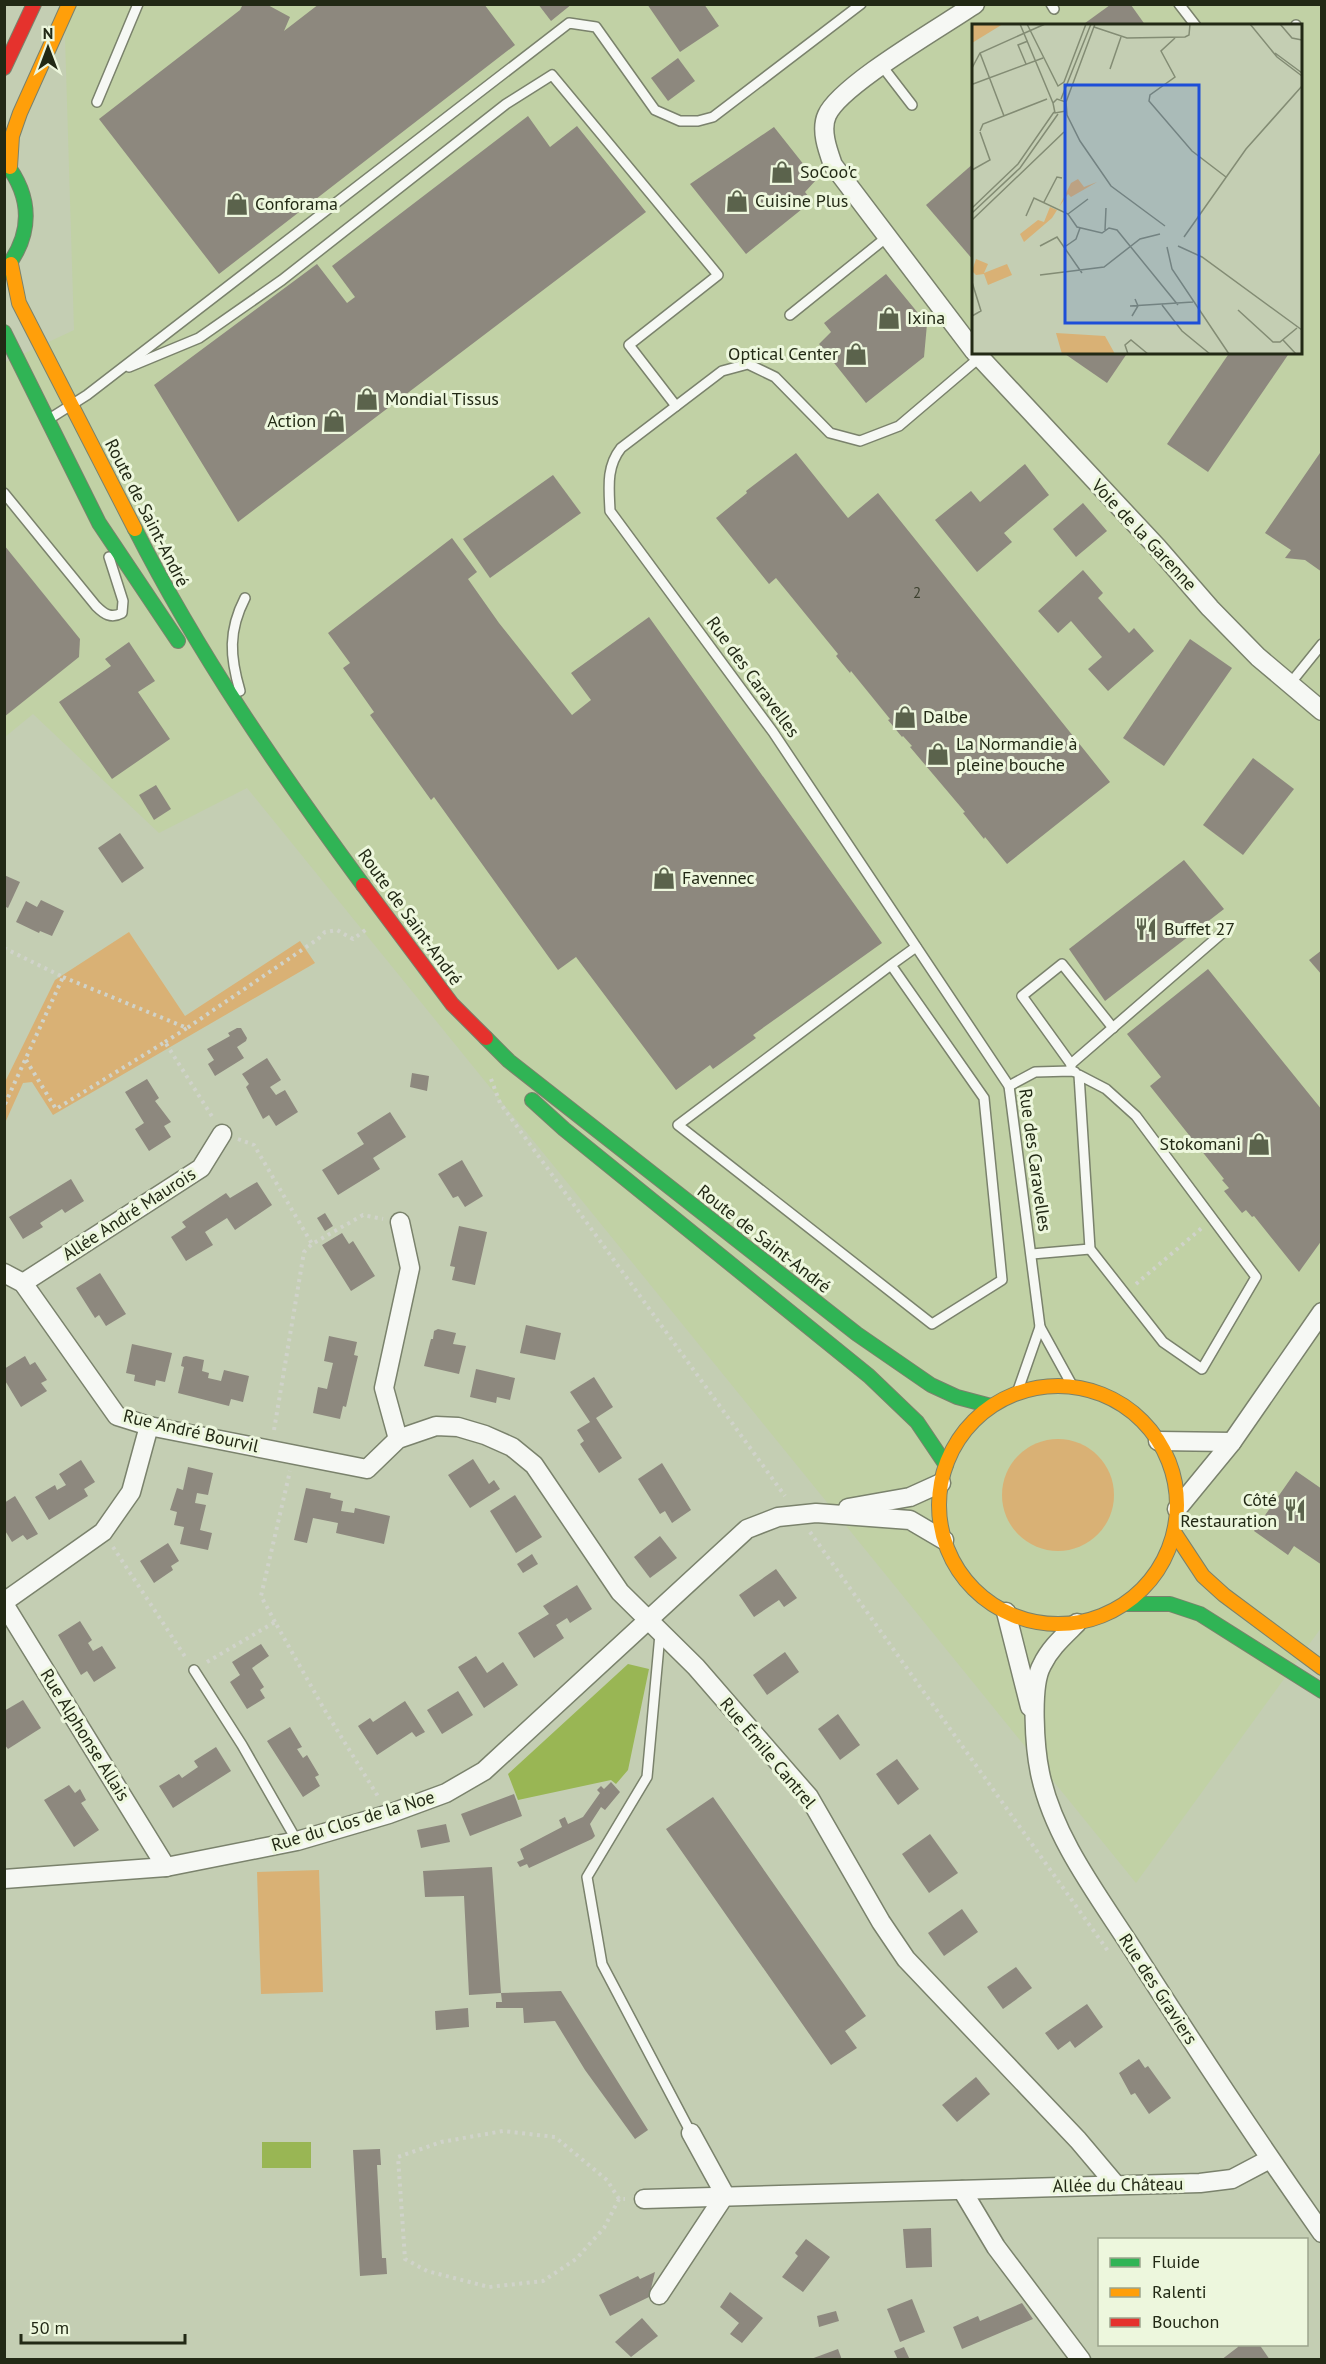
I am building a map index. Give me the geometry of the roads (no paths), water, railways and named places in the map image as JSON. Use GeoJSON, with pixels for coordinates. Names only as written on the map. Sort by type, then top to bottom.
{"type":"FeatureCollection","features":[{"type":"Feature","properties":{"kind":"main road"},"geometry":{"type":"LineString","coordinates":[[4,68],[34,4]]}},
{"type":"Feature","properties":{"kind":"main road"},"geometry":{"type":"LineString","coordinates":[[8,268],[20,248],[27,223],[25,200],[19,181],[7,164],[12,136],[69,4]]}},
{"type":"Feature","properties":{"kind":"main road","name":"Route de Saint-André"},"geometry":{"type":"LineString","coordinates":[[8,268],[19,303],[184,621],[224,686],[391,923],[452,1004],[509,1061],[857,1334],[931,1385],[957,1397],[991,1406]]}},
{"type":"Feature","properties":{"kind":"main road","name":"Route de Saint-André"},"geometry":{"type":"LineString","coordinates":[[4,332],[99,523],[183,648]]}},
{"type":"Feature","properties":{"kind":"main road"},"geometry":{"type":"LineString","coordinates":[[10,375],[28,382]]}},
{"type":"Feature","properties":{"kind":"main road","name":"Route de Saint-André"},"geometry":{"type":"LineString","coordinates":[[197,668],[375,921],[414,974],[470,1041]]}},
{"type":"Feature","properties":{"kind":"main road"},"geometry":{"type":"LineString","coordinates":[[520,1090],[573,1136],[869,1376],[917,1422],[946,1465]]}},
{"type":"Feature","properties":{"kind":"main road"},"geometry":{"type":"LineString","coordinates":[[1073,1387],[1094,1392],[1122,1405],[1145,1424],[1158,1441],[1169,1462],[1175,1485],[1177,1509],[1174,1532],[1167,1553],[1156,1572],[1142,1589],[1125,1604],[1102,1616],[1077,1623],[1049,1624],[1022,1619],[1006,1612],[979,1594],[964,1579],[952,1560],[944,1540],[939,1502],[941,1483],[955,1445],[968,1427],[991,1406],[1017,1394],[1035,1388],[1073,1387]]}},
{"type":"Feature","properties":{"kind":"main road"},"geometry":{"type":"LineString","coordinates":[[1174,1532],[1203,1576],[1224,1595],[1322,1668]]}},
{"type":"Feature","properties":{"kind":"main road"},"geometry":{"type":"LineString","coordinates":[[1125,1604],[1170,1604],[1200,1614],[1322,1691]]}},
{"type":"Feature","properties":{"kind":"street","name":"Voie de la Garenne"},"geometry":{"type":"LineString","coordinates":[[972,349],[833,165],[825,142],[826,117],[838,98],[975,4]]}},
{"type":"Feature","properties":{"kind":"street","name":"Voie de la Garenne"},"geometry":{"type":"LineString","coordinates":[[976,354],[1157,547],[1210,608],[1258,657],[1322,711]]}},
{"type":"Feature","properties":{"kind":"street","name":"Allée André Maurois"},"geometry":{"type":"LineString","coordinates":[[23,1282],[201,1168],[222,1134]]}},
{"type":"Feature","properties":{"kind":"street"},"geometry":{"type":"LineString","coordinates":[[398,1439],[384,1388],[410,1268],[400,1222]]}},
{"type":"Feature","properties":{"kind":"street","name":"Rue André Bourvil"},"geometry":{"type":"LineString","coordinates":[[4,1273],[23,1282],[117,1416],[149,1426],[367,1469],[398,1439]]}},
{"type":"Feature","properties":{"kind":"street"},"geometry":{"type":"LineString","coordinates":[[1177,1509],[1232,1442],[1322,1312]]}},
{"type":"Feature","properties":{"kind":"street"},"geometry":{"type":"LineString","coordinates":[[4,1603],[103,1532],[131,1492],[149,1426]]}},
{"type":"Feature","properties":{"kind":"street","name":"Rue Émile Cantrel"},"geometry":{"type":"LineString","coordinates":[[398,1439],[436,1426],[458,1427],[485,1435],[512,1447],[534,1465],[620,1592],[696,1667],[809,1797],[881,1922],[906,1959],[1078,2140],[1116,2185]]}},
{"type":"Feature","properties":{"kind":"street"},"geometry":{"type":"LineString","coordinates":[[1158,1441],[1232,1442]]}},
{"type":"Feature","properties":{"kind":"street","name":"Rue du Clos de la Noe"},"geometry":{"type":"LineString","coordinates":[[4,1879],[166,1867],[297,1841],[389,1814],[446,1793],[484,1771],[653,1627],[747,1529],[778,1517],[910,1497],[941,1483]]}},
{"type":"Feature","properties":{"kind":"street","name":"Rue du Clos de la Noe"},"geometry":{"type":"LineString","coordinates":[[807,1514],[910,1520],[944,1540]]}},
{"type":"Feature","properties":{"kind":"street","name":"Rue Alphonse Allais"},"geometry":{"type":"LineString","coordinates":[[4,1603],[166,1867]]}},
{"type":"Feature","properties":{"kind":"street"},"geometry":{"type":"LineString","coordinates":[[1006,1612],[1035,1728]]}},
{"type":"Feature","properties":{"kind":"street"},"geometry":{"type":"LineString","coordinates":[[1035,1728],[1036,1694],[1041,1666],[1057,1643],[1077,1623]]}},
{"type":"Feature","properties":{"kind":"street","name":"Rue des Graviers"},"geometry":{"type":"LineString","coordinates":[[1035,1728],[1039,1771],[1047,1802],[1061,1834],[1192,2042],[1322,2233]]}},
{"type":"Feature","properties":{"kind":"street"},"geometry":{"type":"LineString","coordinates":[[659,2295],[725,2195],[691,2133]]}},
{"type":"Feature","properties":{"kind":"street","name":"Allée du Château"},"geometry":{"type":"LineString","coordinates":[[644,2199],[1200,2183],[1232,2179],[1270,2159]]}},
{"type":"Feature","properties":{"kind":"street"},"geometry":{"type":"LineString","coordinates":[[962,2190],[996,2247],[1081,2360]]}},
{"type":"Feature","properties":{"kind":"lane"},"geometry":{"type":"LineString","coordinates":[[97,102],[138,4]]}},
{"type":"Feature","properties":{"kind":"lane"},"geometry":{"type":"LineString","coordinates":[[47,420],[87,395],[569,22],[596,27],[655,110],[680,121],[699,121],[713,117],[861,4]]}},
{"type":"Feature","properties":{"kind":"lane"},"geometry":{"type":"LineString","coordinates":[[1179,4],[1194,24]]}},
{"type":"Feature","properties":{"kind":"lane"},"geometry":{"type":"LineString","coordinates":[[882,66],[912,105]]}},
{"type":"Feature","properties":{"kind":"lane"},"geometry":{"type":"LineString","coordinates":[[118,371],[199,338],[282,280],[506,104],[552,75],[718,275],[629,345],[676,406]]}},
{"type":"Feature","properties":{"kind":"lane"},"geometry":{"type":"LineString","coordinates":[[790,315],[887,237]]}},
{"type":"Feature","properties":{"kind":"lane","name":"Rue des Caravelles"},"geometry":{"type":"LineString","coordinates":[[976,354],[899,426],[860,441],[830,433],[775,377],[748,364],[722,371],[621,448],[614,458],[609,477],[610,511],[773,732],[1009,1086],[1040,1327]]}},
{"type":"Feature","properties":{"kind":"lane"},"geometry":{"type":"LineString","coordinates":[[4,493],[96,606],[108,616],[116,616],[122,613],[123,601],[99,523]]}},
{"type":"Feature","properties":{"kind":"lane"},"geometry":{"type":"LineString","coordinates":[[245,598],[235,617],[231,650],[234,671],[248,720]]}},
{"type":"Feature","properties":{"kind":"lane"},"geometry":{"type":"LineString","coordinates":[[1289,685],[1322,644]]}},
{"type":"Feature","properties":{"kind":"lane"},"geometry":{"type":"LineString","coordinates":[[1009,1086],[1035,1072],[1074,1070],[1113,1028],[1228,928]]}},
{"type":"Feature","properties":{"kind":"lane"},"geometry":{"type":"LineString","coordinates":[[891,965],[984,1098],[1002,1280],[933,1324],[678,1125],[891,965],[916,947]]}},
{"type":"Feature","properties":{"kind":"lane"},"geometry":{"type":"LineString","coordinates":[[1074,1070],[1090,1249],[1163,1342],[1202,1369],[1256,1277],[1136,1116],[1106,1089],[1074,1070],[1022,996],[1062,964],[1113,1028]]}},
{"type":"Feature","properties":{"kind":"lane"},"geometry":{"type":"LineString","coordinates":[[1032,1254],[1090,1249]]}},
{"type":"Feature","properties":{"kind":"lane"},"geometry":{"type":"LineString","coordinates":[[1040,1327],[1073,1387]]}},
{"type":"Feature","properties":{"kind":"lane"},"geometry":{"type":"LineString","coordinates":[[1017,1394],[1040,1327]]}},
{"type":"Feature","properties":{"kind":"lane"},"geometry":{"type":"LineString","coordinates":[[653,1627],[647,1777],[587,1877],[602,1964],[691,2133]]}},
{"type":"Feature","properties":{"kind":"lane"},"geometry":{"type":"LineString","coordinates":[[194,1670],[242,1745],[297,1841]]}},
{"type":"Feature","properties":{"kind":"place","name":"SoCoo'c"},"geometry":{"type":"Point","coordinates":[782,172]}},
{"type":"Feature","properties":{"kind":"place","name":"Cuisine Plus"},"geometry":{"type":"Point","coordinates":[737,201]}},
{"type":"Feature","properties":{"kind":"place","name":"Conforama"},"geometry":{"type":"Point","coordinates":[237,204]}},
{"type":"Feature","properties":{"kind":"place","name":"Ixina"},"geometry":{"type":"Point","coordinates":[889,318]}},
{"type":"Feature","properties":{"kind":"place","name":"Optical Center"},"geometry":{"type":"Point","coordinates":[856,354]}},
{"type":"Feature","properties":{"kind":"place","name":"Mondial Tissus"},"geometry":{"type":"Point","coordinates":[367,399]}},
{"type":"Feature","properties":{"kind":"place","name":"Action"},"geometry":{"type":"Point","coordinates":[334,421]}},
{"type":"Feature","properties":{"kind":"place","name":"Dalbe"},"geometry":{"type":"Point","coordinates":[905,717]}},
{"type":"Feature","properties":{"kind":"place","name":"La Normandie à pleine bouche"},"geometry":{"type":"Point","coordinates":[938,754]}},
{"type":"Feature","properties":{"kind":"place","name":"Favennec"},"geometry":{"type":"Point","coordinates":[664,878]}},
{"type":"Feature","properties":{"kind":"place","name":"Buffet 27"},"geometry":{"type":"Point","coordinates":[1146,929]}},
{"type":"Feature","properties":{"kind":"place","name":"Stokomani"},"geometry":{"type":"Point","coordinates":[1259,1144]}},
{"type":"Feature","properties":{"kind":"place","name":"Côté Restauration"},"geometry":{"type":"Point","coordinates":[1295,1510]}}]}
